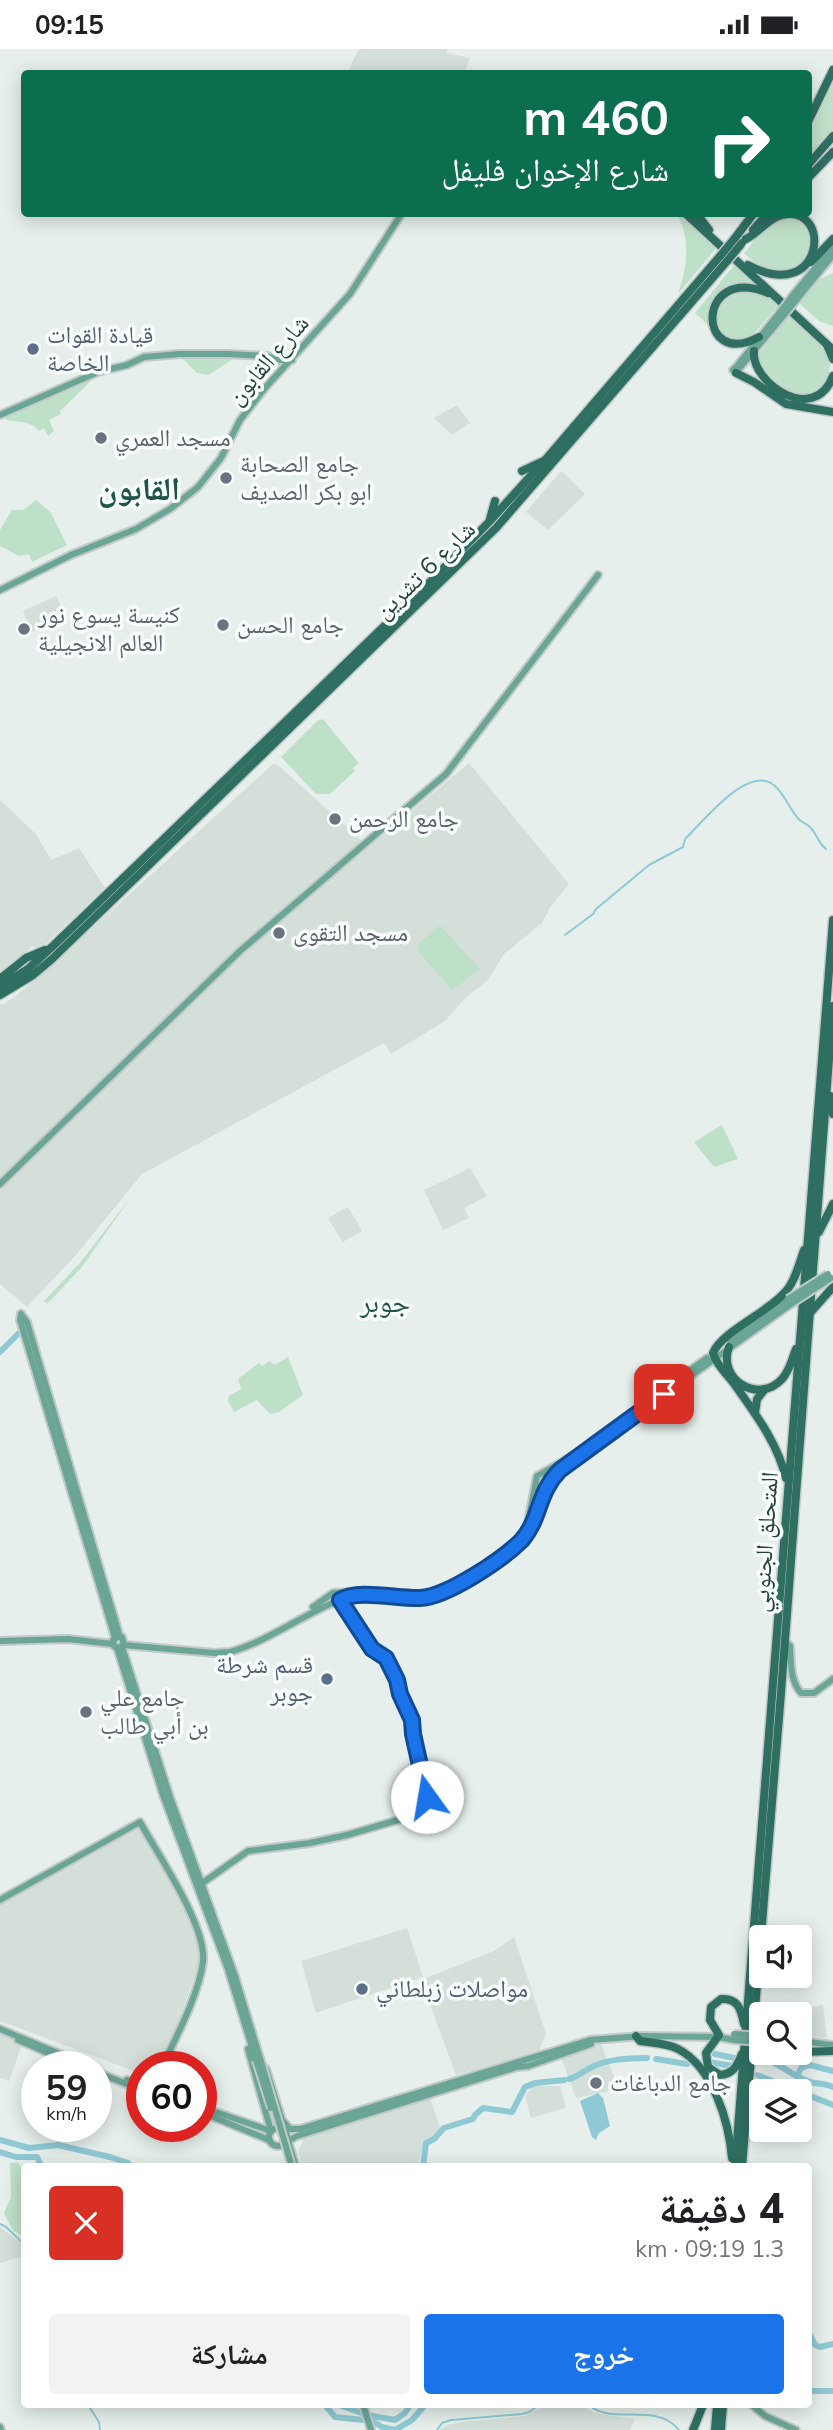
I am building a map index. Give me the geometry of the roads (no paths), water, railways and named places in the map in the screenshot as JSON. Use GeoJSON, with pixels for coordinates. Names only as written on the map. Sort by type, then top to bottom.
{"type":"FeatureCollection","features":[{"type":"Feature","properties":{"kind":"highway"},"geometry":{"type":"LineString","coordinates":[[812,115],[833,70]]}},
{"type":"Feature","properties":{"kind":"highway"},"geometry":{"type":"LineString","coordinates":[[812,105],[821,98]]}},
{"type":"Feature","properties":{"kind":"highway"},"geometry":{"type":"LineString","coordinates":[[812,160],[833,136]]}},
{"type":"Feature","properties":{"kind":"highway"},"geometry":{"type":"LineString","coordinates":[[812,174],[833,152]]}},
{"type":"Feature","properties":{"kind":"highway"},"geometry":{"type":"LineString","coordinates":[[689,217],[829,343],[833,359]]}},
{"type":"Feature","properties":{"kind":"highway"},"geometry":{"type":"LineString","coordinates":[[698,217],[833,349]]}},
{"type":"Feature","properties":{"kind":"highway"},"geometry":{"type":"LineString","coordinates":[[741,240],[751,217]]}},
{"type":"Feature","properties":{"kind":"highway"},"geometry":{"type":"LineString","coordinates":[[724,258],[764,217]]}},
{"type":"Feature","properties":{"kind":"highway"},"geometry":{"type":"LineString","coordinates":[[741,240],[776,217]]}},
{"type":"Feature","properties":{"kind":"highway"},"geometry":{"type":"LineString","coordinates":[[800,217],[813,229],[816,238],[813,254],[804,267]]}},
{"type":"Feature","properties":{"kind":"highway"},"geometry":{"type":"LineString","coordinates":[[748,265],[776,275],[794,273],[833,239]]}},
{"type":"Feature","properties":{"kind":"highway","name":"شارع 6 تشرين"},"geometry":{"type":"LineString","coordinates":[[0,986],[28,969],[54,945],[428,584],[488,523],[724,258]]}},
{"type":"Feature","properties":{"kind":"highway","name":"شارع 6 تشرين"},"geometry":{"type":"LineString","coordinates":[[0,995],[33,975],[52,958],[536,490],[724,258]]}},
{"type":"Feature","properties":{"kind":"highway"},"geometry":{"type":"LineString","coordinates":[[758,337],[737,343],[720,338],[711,321],[713,309],[720,298],[741,288],[753,288],[773,295]]}},
{"type":"Feature","properties":{"kind":"highway"},"geometry":{"type":"LineString","coordinates":[[754,351],[758,370],[795,399],[807,399],[819,394],[829,385],[833,376]]}},
{"type":"Feature","properties":{"kind":"highway"},"geometry":{"type":"LineString","coordinates":[[736,373],[786,404],[833,411]]}},
{"type":"Feature","properties":{"kind":"highway"},"geometry":{"type":"LineString","coordinates":[[522,471],[546,459]]}},
{"type":"Feature","properties":{"kind":"highway"},"geometry":{"type":"LineString","coordinates":[[488,523],[495,502]]}},
{"type":"Feature","properties":{"kind":"highway","name":"المتحلق الجنوبي"},"geometry":{"type":"LineString","coordinates":[[734,2163],[775,1710],[785,1641],[809,1314],[833,920]]}},
{"type":"Feature","properties":{"kind":"highway"},"geometry":{"type":"LineString","coordinates":[[0,979],[26,958],[54,945]]}},
{"type":"Feature","properties":{"kind":"highway","name":"المتحلق الجنوبي"},"geometry":{"type":"LineString","coordinates":[[777,1693],[788,1484],[801,1333],[828,1085],[833,1006]]}},
{"type":"Feature","properties":{"kind":"highway"},"geometry":{"type":"LineString","coordinates":[[828,1085],[833,1114]]}},
{"type":"Feature","properties":{"kind":"highway"},"geometry":{"type":"LineString","coordinates":[[788,1484],[778,1451],[713,1356],[721,1341],[775,1302],[787,1290],[812,1238],[833,1204]]}},
{"type":"Feature","properties":{"kind":"highway"},"geometry":{"type":"LineString","coordinates":[[809,1314],[831,1277]]}},
{"type":"Feature","properties":{"kind":"highway"},"geometry":{"type":"LineString","coordinates":[[729,1347],[726,1365],[736,1380],[749,1389],[765,1389],[778,1383],[787,1372],[801,1333]]}},
{"type":"Feature","properties":{"kind":"highway"},"geometry":{"type":"LineString","coordinates":[[754,1413],[757,1399],[765,1389]]}},
{"type":"Feature","properties":{"kind":"highway","name":"المتحلق الجنوبي"},"geometry":{"type":"LineString","coordinates":[[741,2163],[775,1710]]}},
{"type":"Feature","properties":{"kind":"highway"},"geometry":{"type":"LineString","coordinates":[[738,2005],[745,2041],[733,2070],[725,2075],[715,2074],[708,2067],[705,2058],[708,2049],[718,2037],[718,2032],[710,2020],[710,2007],[725,1999],[738,2005],[745,2003],[749,1991]]}},
{"type":"Feature","properties":{"kind":"highway"},"geometry":{"type":"LineString","coordinates":[[636,2036],[640,2041],[678,2049],[710,2082],[717,2095],[728,2132],[733,2163]]}},
{"type":"Feature","properties":{"kind":"highway"},"geometry":{"type":"LineString","coordinates":[[812,2052],[833,2051]]}},
{"type":"Feature","properties":{"kind":"highway"},"geometry":{"type":"LineString","coordinates":[[750,2074],[752,2065]]}},
{"type":"Feature","properties":{"kind":"highway"},"geometry":{"type":"LineString","coordinates":[[693,2430],[702,2408]]}},
{"type":"Feature","properties":{"kind":"highway"},"geometry":{"type":"LineString","coordinates":[[715,2430],[717,2408]]}},
{"type":"Feature","properties":{"kind":"highway"},"geometry":{"type":"LineString","coordinates":[[720,2430],[723,2408]]}},
{"type":"Feature","properties":{"kind":"main road","name":"شارع القابون"},"geometry":{"type":"LineString","coordinates":[[0,590],[71,555],[154,520],[188,495],[221,458],[240,421],[350,294],[399,217]]}},
{"type":"Feature","properties":{"kind":"main road"},"geometry":{"type":"LineString","coordinates":[[736,373],[833,247]]}},
{"type":"Feature","properties":{"kind":"main road"},"geometry":{"type":"LineString","coordinates":[[795,297],[833,255]]}},
{"type":"Feature","properties":{"kind":"main road"},"geometry":{"type":"LineString","coordinates":[[736,373],[734,369],[758,337],[782,313]]}},
{"type":"Feature","properties":{"kind":"main road"},"geometry":{"type":"LineString","coordinates":[[0,415],[87,376],[127,365],[144,357],[180,354],[267,356],[292,360]]}},
{"type":"Feature","properties":{"kind":"main road"},"geometry":{"type":"LineString","coordinates":[[0,1184],[240,951],[446,774],[598,575]]}},
{"type":"Feature","properties":{"kind":"main road"},"geometry":{"type":"LineString","coordinates":[[328,1601],[356,1595],[419,1598],[435,1596],[453,1588],[509,1546],[525,1529],[531,1512],[535,1479],[541,1472],[564,1463],[789,1301],[831,1277]]}},
{"type":"Feature","properties":{"kind":"main road"},"geometry":{"type":"LineString","coordinates":[[713,1356],[789,1301]]}},
{"type":"Feature","properties":{"kind":"main road"},"geometry":{"type":"LineString","coordinates":[[41,1380],[27,1322],[21,1314],[20,1320],[41,1380],[163,1795],[228,1969],[291,2163]]}},
{"type":"Feature","properties":{"kind":"main road"},"geometry":{"type":"LineString","coordinates":[[0,1640],[68,1639],[219,1651],[239,1649],[328,1601],[336,1592],[432,1593],[511,1549],[526,1535],[546,1486],[564,1463]]}},
{"type":"Feature","properties":{"kind":"main road"},"geometry":{"type":"LineString","coordinates":[[541,1472],[547,1473],[551,1480]]}},
{"type":"Feature","properties":{"kind":"main road"},"geometry":{"type":"LineString","coordinates":[[535,1479],[539,1486],[546,1486]]}},
{"type":"Feature","properties":{"kind":"main road"},"geometry":{"type":"LineString","coordinates":[[201,1884],[248,1851],[337,1838],[415,1815],[425,1807],[427,1797],[412,1723],[397,1680],[386,1658],[372,1649],[336,1592]]}},
{"type":"Feature","properties":{"kind":"main road"},"geometry":{"type":"LineString","coordinates":[[785,1641],[790,1646],[793,1674],[800,1693],[814,1693],[833,1679]]}},
{"type":"Feature","properties":{"kind":"main road"},"geometry":{"type":"LineString","coordinates":[[119,1643],[170,1797],[253,2024],[282,2120],[292,2130]]}},
{"type":"Feature","properties":{"kind":"main road"},"geometry":{"type":"LineString","coordinates":[[0,1900],[140,1822],[197,1924],[203,1948],[200,1975],[170,2051]]}},
{"type":"Feature","properties":{"kind":"main road"},"geometry":{"type":"LineString","coordinates":[[241,1995],[258,2059]]}},
{"type":"Feature","properties":{"kind":"main road"},"geometry":{"type":"LineString","coordinates":[[239,2007],[271,2131],[269,2140]]}},
{"type":"Feature","properties":{"kind":"main road"},"geometry":{"type":"LineString","coordinates":[[0,2031],[46,2051]]}},
{"type":"Feature","properties":{"kind":"main road"},"geometry":{"type":"LineString","coordinates":[[0,2031],[51,2051]]}},
{"type":"Feature","properties":{"kind":"main road"},"geometry":{"type":"LineString","coordinates":[[217,2112],[271,2131],[276,2128],[292,2130],[530,2059],[557,2048],[636,2036],[749,2036]]}},
{"type":"Feature","properties":{"kind":"main road"},"geometry":{"type":"LineString","coordinates":[[734,2037],[749,2040]]}},
{"type":"Feature","properties":{"kind":"main road"},"geometry":{"type":"LineString","coordinates":[[217,2119],[278,2146],[517,2067],[544,2061],[599,2040]]}},
{"type":"Feature","properties":{"kind":"main road"},"geometry":{"type":"LineString","coordinates":[[812,2042],[833,2045]]}},
{"type":"Feature","properties":{"kind":"main road"},"geometry":{"type":"LineString","coordinates":[[261,2128],[267,2119]]}},
{"type":"Feature","properties":{"kind":"main road"},"geometry":{"type":"LineString","coordinates":[[283,2129],[291,2163]]}},
{"type":"Feature","properties":{"kind":"main road"},"geometry":{"type":"LineString","coordinates":[[364,2408],[371,2430]]}},
{"type":"Feature","properties":{"kind":"main road"},"geometry":{"type":"LineString","coordinates":[[755,2408],[765,2416],[796,2430]]}},
{"type":"Feature","properties":{"kind":"water"},"geometry":{"type":"Polygon","coordinates":[[[598,2093],[603,2098],[610,2126],[599,2133],[596,2140],[592,2137],[580,2101],[598,2093]]]}},
{"type":"Feature","properties":{"kind":"waterway"},"geometry":{"type":"LineString","coordinates":[[565,935],[649,865],[683,847],[685,839],[715,808],[727,797],[752,782],[764,781],[775,786],[798,819],[810,827],[826,849]]}},
{"type":"Feature","properties":{"kind":"waterway"},"geometry":{"type":"LineString","coordinates":[[0,1352],[19,1333]]}},
{"type":"Feature","properties":{"kind":"waterway"},"geometry":{"type":"LineString","coordinates":[[715,2054],[734,2058]]}},
{"type":"Feature","properties":{"kind":"waterway"},"geometry":{"type":"LineString","coordinates":[[569,2079],[603,2063],[647,2058]]}},
{"type":"Feature","properties":{"kind":"waterway"},"geometry":{"type":"LineString","coordinates":[[656,2059],[687,2064]]}},
{"type":"Feature","properties":{"kind":"waterway"},"geometry":{"type":"LineString","coordinates":[[708,2062],[733,2066]]}},
{"type":"Feature","properties":{"kind":"waterway"},"geometry":{"type":"LineString","coordinates":[[777,2065],[810,2082],[833,2087]]}},
{"type":"Feature","properties":{"kind":"waterway"},"geometry":{"type":"LineString","coordinates":[[797,2076],[801,2068],[810,2065],[833,2071]]}},
{"type":"Feature","properties":{"kind":"waterway"},"geometry":{"type":"LineString","coordinates":[[757,2075],[767,2079]]}},
{"type":"Feature","properties":{"kind":"waterway"},"geometry":{"type":"LineString","coordinates":[[424,2163],[426,2143],[444,2128],[473,2119],[483,2108],[512,2112],[525,2087],[535,2083],[564,2080]]}},
{"type":"Feature","properties":{"kind":"waterway"},"geometry":{"type":"LineString","coordinates":[[812,2097],[833,2105]]}},
{"type":"Feature","properties":{"kind":"waterway"},"geometry":{"type":"LineString","coordinates":[[0,2140],[29,2148],[58,2145],[128,2163]]}},
{"type":"Feature","properties":{"kind":"waterway"},"geometry":{"type":"LineString","coordinates":[[0,2152],[16,2157],[37,2157],[40,2163]]}},
{"type":"Feature","properties":{"kind":"waterway"},"geometry":{"type":"LineString","coordinates":[[0,2224],[21,2241]]}},
{"type":"Feature","properties":{"kind":"waterway"},"geometry":{"type":"LineString","coordinates":[[812,2339],[815,2345],[820,2347],[833,2344]]}},
{"type":"Feature","properties":{"kind":"waterway"},"geometry":{"type":"LineString","coordinates":[[812,2391],[833,2391]]}},
{"type":"Feature","properties":{"kind":"waterway"},"geometry":{"type":"LineString","coordinates":[[90,2408],[99,2422],[100,2430]]}},
{"type":"Feature","properties":{"kind":"waterway"},"geometry":{"type":"LineString","coordinates":[[328,2408],[335,2417],[372,2421],[395,2430],[412,2420],[422,2408]]}},
{"type":"Feature","properties":{"kind":"waterway"},"geometry":{"type":"LineString","coordinates":[[347,2408],[395,2420],[408,2408]]}},
{"type":"Feature","properties":{"kind":"waterway"},"geometry":{"type":"LineString","coordinates":[[437,2430],[442,2423],[451,2420],[522,2414],[535,2408]]}},
{"type":"Feature","properties":{"kind":"waterway"},"geometry":{"type":"LineString","coordinates":[[594,2408],[610,2414],[658,2417],[669,2421],[679,2430]]}},
{"type":"Feature","properties":{"kind":"place","name":"قيادة القوات الخاصة"},"geometry":{"type":"Point","coordinates":[33,349]}},
{"type":"Feature","properties":{"kind":"place","name":"مسجد العمري"},"geometry":{"type":"Point","coordinates":[101,438]}},
{"type":"Feature","properties":{"kind":"place","name":"جامع الصحابة ابو بكر الصديف"},"geometry":{"type":"Point","coordinates":[226,478]}},
{"type":"Feature","properties":{"kind":"place","name":"جامع الحسن"},"geometry":{"type":"Point","coordinates":[223,625]}},
{"type":"Feature","properties":{"kind":"place","name":"كنيسة يسوع نور العالم الانجيلية"},"geometry":{"type":"Point","coordinates":[24,629]}},
{"type":"Feature","properties":{"kind":"place","name":"جامع الرحمن"},"geometry":{"type":"Point","coordinates":[335,819]}},
{"type":"Feature","properties":{"kind":"place","name":"مسجد التقوى"},"geometry":{"type":"Point","coordinates":[279,933]}},
{"type":"Feature","properties":{"kind":"place","name":"قسم شرطة جوبر"},"geometry":{"type":"Point","coordinates":[327,1679]}},
{"type":"Feature","properties":{"kind":"place","name":"جامع علي بن أبي طالب"},"geometry":{"type":"Point","coordinates":[86,1712]}},
{"type":"Feature","properties":{"kind":"place","name":"مواصلات زبلطاني"},"geometry":{"type":"Point","coordinates":[362,1989]}},
{"type":"Feature","properties":{"kind":"place","name":"جامع الدباغات"},"geometry":{"type":"Point","coordinates":[596,2083]}},
{"type":"Feature","properties":{"kind":"district","name":"القابون"},"geometry":{"type":"Point","coordinates":[139,489]}},
{"type":"Feature","properties":{"kind":"district","name":"جوبر"},"geometry":{"type":"Point","coordinates":[385,1302]}}]}
